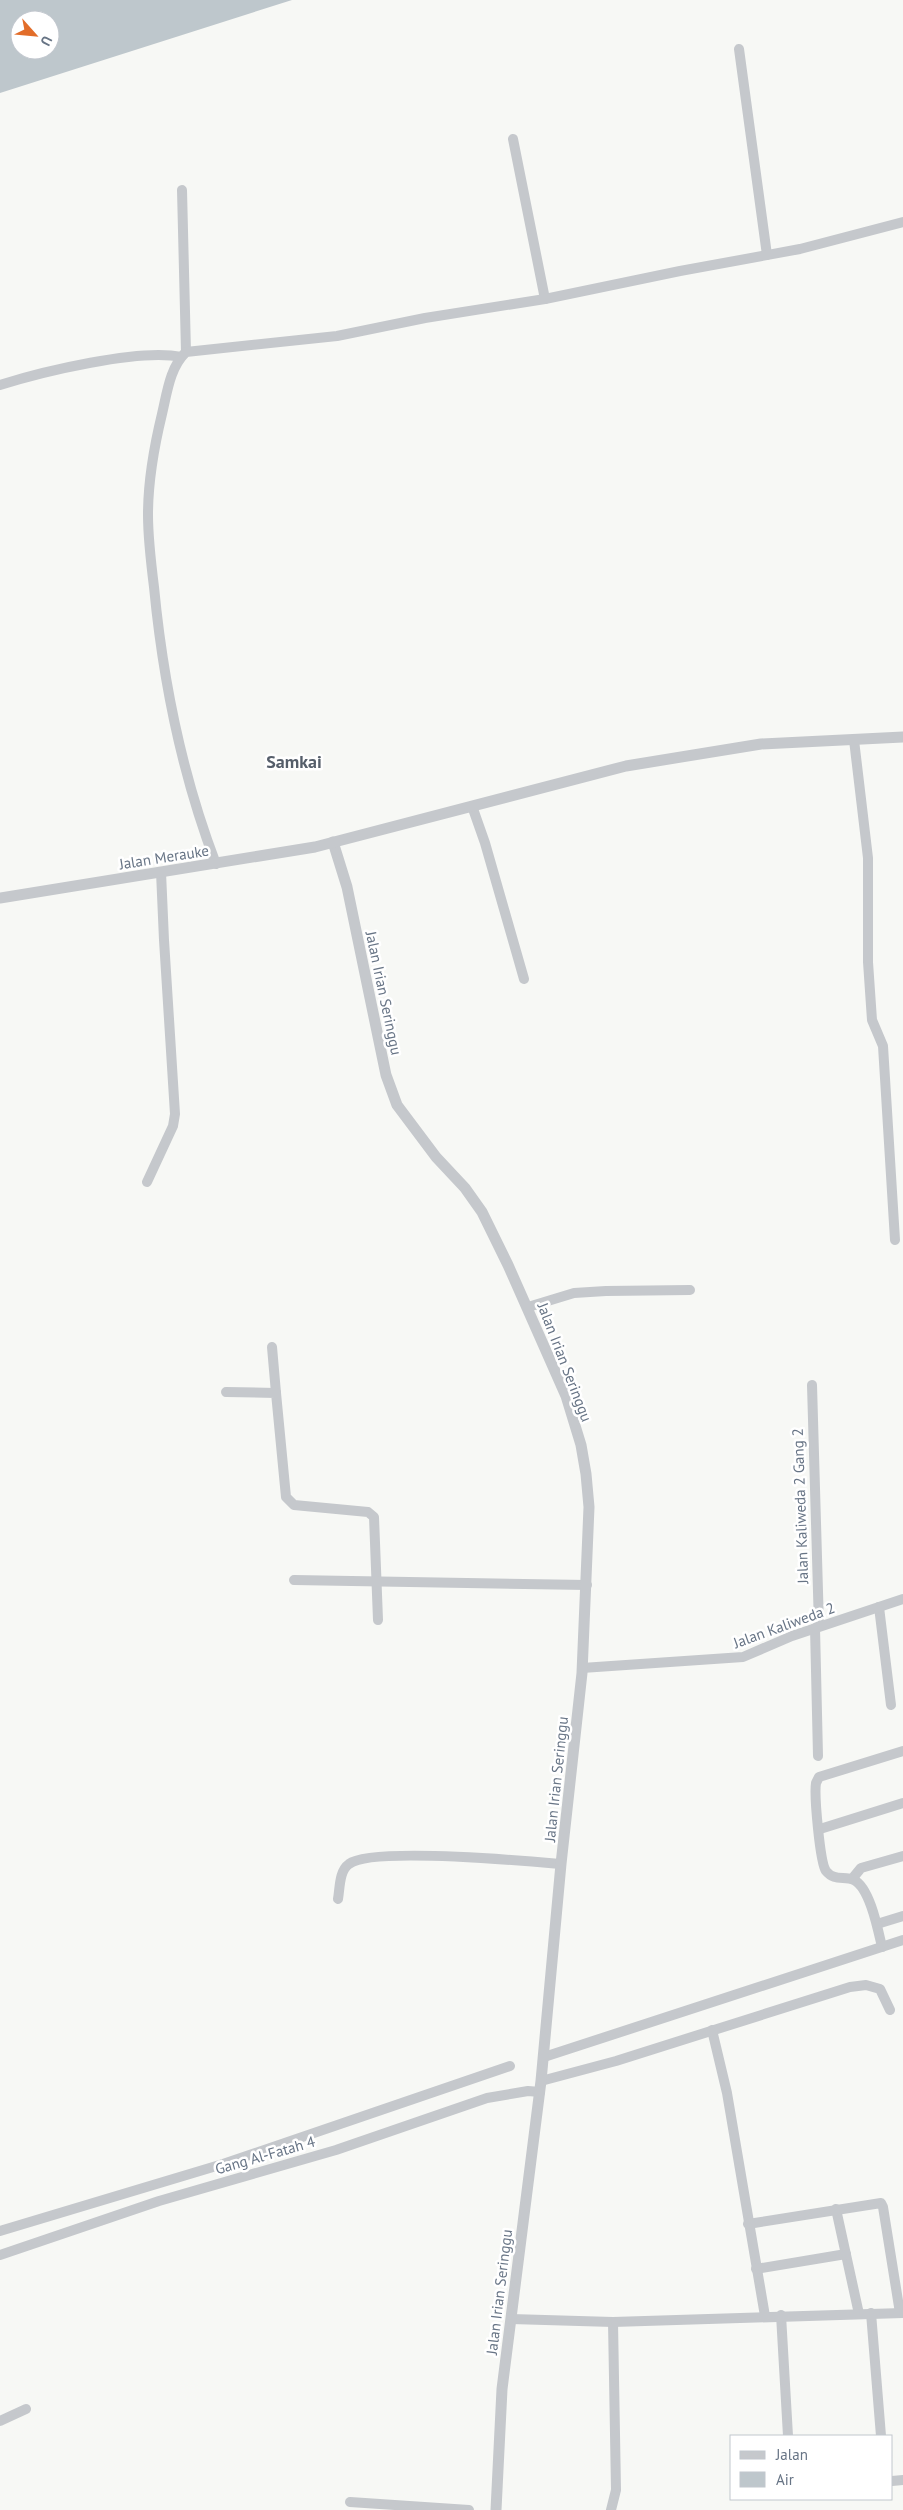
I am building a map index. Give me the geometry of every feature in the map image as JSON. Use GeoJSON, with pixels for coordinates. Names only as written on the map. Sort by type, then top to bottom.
{"type":"FeatureCollection","features":[{"type":"Feature","properties":{"kind":"street"},"geometry":{"type":"LineString","coordinates":[[739,49],[767,255]]}},
{"type":"Feature","properties":{"kind":"street"},"geometry":{"type":"LineString","coordinates":[[513,139],[545,298]]}},
{"type":"Feature","properties":{"kind":"street"},"geometry":{"type":"LineString","coordinates":[[182,190],[184,354],[167,392],[157,434],[149,488],[148,533],[161,650],[168,694],[196,812],[216,864]]}},
{"type":"Feature","properties":{"kind":"street"},"geometry":{"type":"LineString","coordinates":[[0,385],[26,377],[97,362],[336,336],[800,249],[903,222]]}},
{"type":"Feature","properties":{"kind":"street","name":"Jalan Merauke"},"geometry":{"type":"LineString","coordinates":[[0,898],[216,864],[333,842],[626,766],[761,744],[903,737]]}},
{"type":"Feature","properties":{"kind":"street"},"geometry":{"type":"LineString","coordinates":[[854,740],[868,858],[868,962],[872,1020],[883,1046],[895,1240]]}},
{"type":"Feature","properties":{"kind":"street"},"geometry":{"type":"LineString","coordinates":[[472,806],[486,843],[524,979]]}},
{"type":"Feature","properties":{"kind":"street","name":"Jalan Irian Seringgu"},"geometry":{"type":"LineString","coordinates":[[333,842],[347,887],[386,1075],[397,1105],[436,1157],[465,1188],[482,1212],[528,1307],[566,1396],[581,1445],[586,1474],[589,1507],[582,1668],[561,1864],[542,2075],[502,2389],[496,2510]]}},
{"type":"Feature","properties":{"kind":"street"},"geometry":{"type":"LineString","coordinates":[[147,1182],[173,1126],[176,1114],[164,940],[162,872]]}},
{"type":"Feature","properties":{"kind":"street"},"geometry":{"type":"LineString","coordinates":[[528,1307],[559,1296],[592,1292],[690,1290]]}},
{"type":"Feature","properties":{"kind":"street"},"geometry":{"type":"LineString","coordinates":[[272,1347],[286,1497],[294,1505],[368,1512],[374,1516],[378,1620]]}},
{"type":"Feature","properties":{"kind":"street","name":"Jalan Kaliweda 2 Gang 2"},"geometry":{"type":"LineString","coordinates":[[812,1385],[818,1756]]}},
{"type":"Feature","properties":{"kind":"street"},"geometry":{"type":"LineString","coordinates":[[226,1392],[276,1393]]}},
{"type":"Feature","properties":{"kind":"street"},"geometry":{"type":"LineString","coordinates":[[294,1580],[377,1583],[587,1585]]}},
{"type":"Feature","properties":{"kind":"street","name":"Jalan Kaliweda 2"},"geometry":{"type":"LineString","coordinates":[[582,1668],[743,1657],[792,1636],[903,1599]]}},
{"type":"Feature","properties":{"kind":"street"},"geometry":{"type":"LineString","coordinates":[[879,1607],[891,1705]]}},
{"type":"Feature","properties":{"kind":"street"},"geometry":{"type":"LineString","coordinates":[[882,1946],[877,1924],[860,1885],[852,1879],[833,1876],[824,1867],[815,1795],[816,1783],[819,1777],[903,1751]]}},
{"type":"Feature","properties":{"kind":"street"},"geometry":{"type":"LineString","coordinates":[[820,1829],[903,1803]]}},
{"type":"Feature","properties":{"kind":"street"},"geometry":{"type":"LineString","coordinates":[[338,1899],[342,1873],[355,1860],[426,1855],[561,1864]]}},
{"type":"Feature","properties":{"kind":"street"},"geometry":{"type":"LineString","coordinates":[[852,1879],[861,1868],[903,1856]]}},
{"type":"Feature","properties":{"kind":"street"},"geometry":{"type":"LineString","coordinates":[[877,1924],[903,1916]]}},
{"type":"Feature","properties":{"kind":"street"},"geometry":{"type":"LineString","coordinates":[[542,2075],[882,1946],[903,1940]]}},
{"type":"Feature","properties":{"kind":"street"},"geometry":{"type":"LineString","coordinates":[[542,2075],[616,2061],[850,1987],[866,1985],[880,1989],[890,2010]]}},
{"type":"Feature","properties":{"kind":"street"},"geometry":{"type":"LineString","coordinates":[[712,2030],[726,2093],[765,2316]]}},
{"type":"Feature","properties":{"kind":"street"},"geometry":{"type":"LineString","coordinates":[[0,2231],[223,2164],[510,2066]]}},
{"type":"Feature","properties":{"kind":"street","name":"Gang Al-Fatah 4"},"geometry":{"type":"LineString","coordinates":[[0,2255],[159,2201],[336,2150],[487,2098],[528,2091],[542,2075]]}},
{"type":"Feature","properties":{"kind":"street"},"geometry":{"type":"LineString","coordinates":[[511,2319],[613,2322],[781,2315],[902,2313],[881,2203],[748,2224]]}},
{"type":"Feature","properties":{"kind":"street"},"geometry":{"type":"LineString","coordinates":[[836,2209],[859,2314]]}},
{"type":"Feature","properties":{"kind":"street"},"geometry":{"type":"LineString","coordinates":[[756,2269],[846,2254]]}},
{"type":"Feature","properties":{"kind":"street"},"geometry":{"type":"LineString","coordinates":[[871,2313],[880,2435]]}},
{"type":"Feature","properties":{"kind":"street"},"geometry":{"type":"LineString","coordinates":[[781,2315],[788,2435]]}},
{"type":"Feature","properties":{"kind":"street"},"geometry":{"type":"LineString","coordinates":[[611,2510],[616,2490],[613,2322]]}},
{"type":"Feature","properties":{"kind":"street"},"geometry":{"type":"LineString","coordinates":[[0,2421],[26,2409]]}},
{"type":"Feature","properties":{"kind":"street"},"geometry":{"type":"LineString","coordinates":[[350,2502],[469,2510]]}},
{"type":"Feature","properties":{"kind":"water"},"geometry":{"type":"Polygon","coordinates":[[[0,0],[292,0],[0,93],[0,0]]]}},
{"type":"Feature","properties":{"kind":"district","name":"Samkai"},"geometry":{"type":"Point","coordinates":[294,761]}}]}
